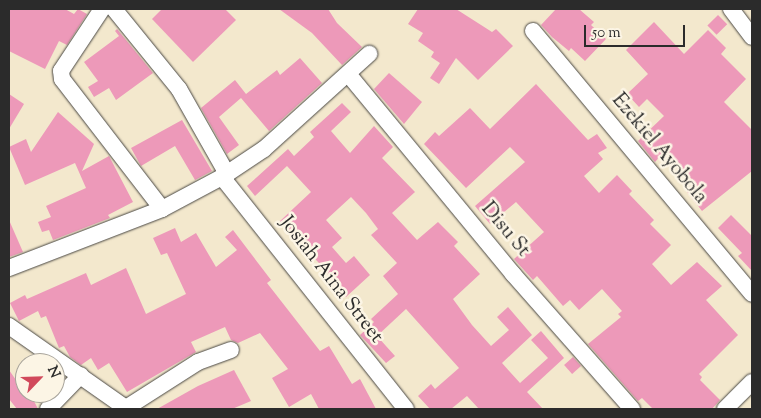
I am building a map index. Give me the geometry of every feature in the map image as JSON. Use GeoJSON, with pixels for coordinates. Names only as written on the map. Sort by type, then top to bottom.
{"type":"FeatureCollection","features":[{"type":"Feature","properties":{"kind":"street"},"geometry":{"type":"LineString","coordinates":[[102,9],[61,71],[62,79],[162,209]]}},
{"type":"Feature","properties":{"kind":"street","name":"Josiah Aina Street"},"geometry":{"type":"LineString","coordinates":[[114,9],[179,88],[224,175],[406,409]]}},
{"type":"Feature","properties":{"kind":"street"},"geometry":{"type":"LineString","coordinates":[[731,9],[752,37]]}},
{"type":"Feature","properties":{"kind":"street","name":"Ezekiel Ayobola"},"geometry":{"type":"LineString","coordinates":[[533,31],[752,294]]}},
{"type":"Feature","properties":{"kind":"street"},"geometry":{"type":"LineString","coordinates":[[9,268],[162,209],[224,175],[264,149],[369,54]]}},
{"type":"Feature","properties":{"kind":"street","name":"Disu St"},"geometry":{"type":"LineString","coordinates":[[349,74],[513,274],[632,409]]}},
{"type":"Feature","properties":{"kind":"street"},"geometry":{"type":"LineString","coordinates":[[9,326],[81,375],[126,409],[198,362],[231,350]]}},
{"type":"Feature","properties":{"kind":"street"},"geometry":{"type":"LineString","coordinates":[[48,409],[81,375]]}},
{"type":"Feature","properties":{"kind":"street"},"geometry":{"type":"LineString","coordinates":[[726,409],[752,382]]}},
{"type":"Feature","properties":{"kind":"building"},"geometry":{"type":"Polygon","coordinates":[[[9,9],[65,9],[74,14],[78,9],[87,14],[67,45],[59,41],[45,69],[9,51],[9,9]]]}},
{"type":"Feature","properties":{"kind":"building"},"geometry":{"type":"Polygon","coordinates":[[[162,9],[225,9],[236,20],[193,62],[152,19],[162,9]]]}},
{"type":"Feature","properties":{"kind":"building"},"geometry":{"type":"Polygon","coordinates":[[[279,9],[328,9],[337,23],[362,47],[342,65],[312,33],[279,9]]]}},
{"type":"Feature","properties":{"kind":"building"},"geometry":{"type":"Polygon","coordinates":[[[418,9],[456,9],[492,32],[496,29],[513,46],[478,80],[456,58],[439,84],[430,78],[440,63],[431,57],[434,52],[418,41],[423,33],[408,24],[418,9]]]}},
{"type":"Feature","properties":{"kind":"building"},"geometry":{"type":"Polygon","coordinates":[[[556,9],[579,9],[594,22],[591,25],[606,39],[585,61],[571,48],[569,51],[541,25],[556,9]]]}},
{"type":"Feature","properties":{"kind":"building"},"geometry":{"type":"Polygon","coordinates":[[[718,15],[727,24],[717,35],[707,26],[718,15]]]}},
{"type":"Feature","properties":{"kind":"building"},"geometry":{"type":"Polygon","coordinates":[[[654,22],[684,54],[708,30],[726,48],[721,54],[746,79],[724,102],[752,130],[752,171],[702,211],[687,192],[697,184],[664,152],[655,162],[638,141],[664,116],[647,99],[639,107],[627,94],[648,74],[626,50],[654,22]]]}},
{"type":"Feature","properties":{"kind":"building"},"geometry":{"type":"Polygon","coordinates":[[[117,29],[153,73],[116,100],[109,88],[94,97],[88,87],[98,81],[84,62],[119,36],[115,31],[117,29]]]}},
{"type":"Feature","properties":{"kind":"building"},"geometry":{"type":"Polygon","coordinates":[[[300,58],[322,83],[269,131],[241,98],[219,117],[239,145],[227,154],[201,108],[235,80],[246,94],[277,70],[280,75],[300,58]]]}},
{"type":"Feature","properties":{"kind":"building"},"geometry":{"type":"Polygon","coordinates":[[[389,73],[422,102],[404,124],[374,89],[389,73]]]}},
{"type":"Feature","properties":{"kind":"building"},"geometry":{"type":"Polygon","coordinates":[[[536,84],[588,140],[597,134],[607,148],[598,153],[603,159],[584,176],[599,193],[617,175],[632,191],[629,194],[654,220],[650,224],[671,245],[652,264],[671,285],[697,262],[722,286],[706,300],[738,335],[699,374],[702,377],[700,380],[720,400],[712,409],[653,409],[642,398],[638,401],[588,344],[621,317],[618,314],[622,311],[602,289],[579,310],[570,300],[563,306],[537,276],[533,280],[514,259],[544,232],[516,202],[490,224],[475,206],[525,162],[510,147],[466,188],[424,144],[435,132],[439,136],[470,108],[490,129],[536,84]]]}},
{"type":"Feature","properties":{"kind":"building"},"geometry":{"type":"Polygon","coordinates":[[[9,94],[24,104],[9,129],[9,94]]]}},
{"type":"Feature","properties":{"kind":"building"},"geometry":{"type":"Polygon","coordinates":[[[342,103],[351,112],[331,131],[350,153],[374,126],[393,147],[382,158],[415,192],[392,213],[417,240],[438,222],[458,242],[454,246],[480,274],[453,299],[472,325],[491,346],[509,330],[497,317],[508,307],[532,335],[502,363],[520,383],[548,358],[531,340],[541,331],[564,358],[527,392],[543,409],[479,409],[467,396],[451,409],[430,409],[418,396],[431,384],[435,389],[459,368],[406,309],[377,336],[395,356],[386,363],[360,335],[374,322],[371,319],[398,294],[383,276],[397,263],[371,235],[378,229],[366,213],[351,197],[326,220],[342,238],[332,247],[346,263],[354,256],[370,275],[346,297],[319,263],[279,222],[311,192],[287,166],[255,196],[247,186],[288,149],[294,156],[314,137],[310,132],[342,103]]]}},
{"type":"Feature","properties":{"kind":"building"},"geometry":{"type":"Polygon","coordinates":[[[58,112],[94,144],[82,171],[109,156],[133,202],[108,215],[110,218],[53,240],[49,230],[42,232],[38,222],[51,217],[46,206],[86,188],[75,163],[25,185],[9,147],[26,139],[31,152],[58,112]]]}},
{"type":"Feature","properties":{"kind":"building"},"geometry":{"type":"Polygon","coordinates":[[[182,120],[212,171],[195,180],[175,146],[141,166],[131,148],[182,120]]]}},
{"type":"Feature","properties":{"kind":"building"},"geometry":{"type":"Polygon","coordinates":[[[731,215],[752,236],[752,271],[738,256],[742,253],[718,228],[731,215]]]}},
{"type":"Feature","properties":{"kind":"building"},"geometry":{"type":"Polygon","coordinates":[[[9,220],[23,252],[9,257],[9,220]]]}},
{"type":"Feature","properties":{"kind":"building"},"geometry":{"type":"Polygon","coordinates":[[[175,228],[181,242],[196,233],[216,267],[237,250],[225,237],[233,230],[271,280],[267,283],[320,351],[329,346],[352,384],[360,379],[376,409],[319,409],[311,394],[289,407],[272,378],[288,369],[260,333],[238,343],[231,340],[225,327],[191,342],[196,352],[127,392],[109,363],[98,370],[91,358],[81,365],[70,357],[64,346],[59,348],[46,316],[41,318],[38,311],[19,321],[10,303],[25,295],[27,299],[86,273],[91,285],[126,268],[146,314],[186,294],[167,253],[161,255],[153,238],[175,228]]]}},
{"type":"Feature","properties":{"kind":"building"},"geometry":{"type":"Polygon","coordinates":[[[573,357],[581,366],[572,374],[564,365],[573,357]]]}},
{"type":"Feature","properties":{"kind":"building"},"geometry":{"type":"Polygon","coordinates":[[[9,370],[15,379],[15,403],[35,403],[38,409],[17,409],[9,399],[9,370]]]}},
{"type":"Feature","properties":{"kind":"building"},"geometry":{"type":"Polygon","coordinates":[[[234,370],[251,401],[232,409],[157,409],[198,386],[234,370]]]}}]}
